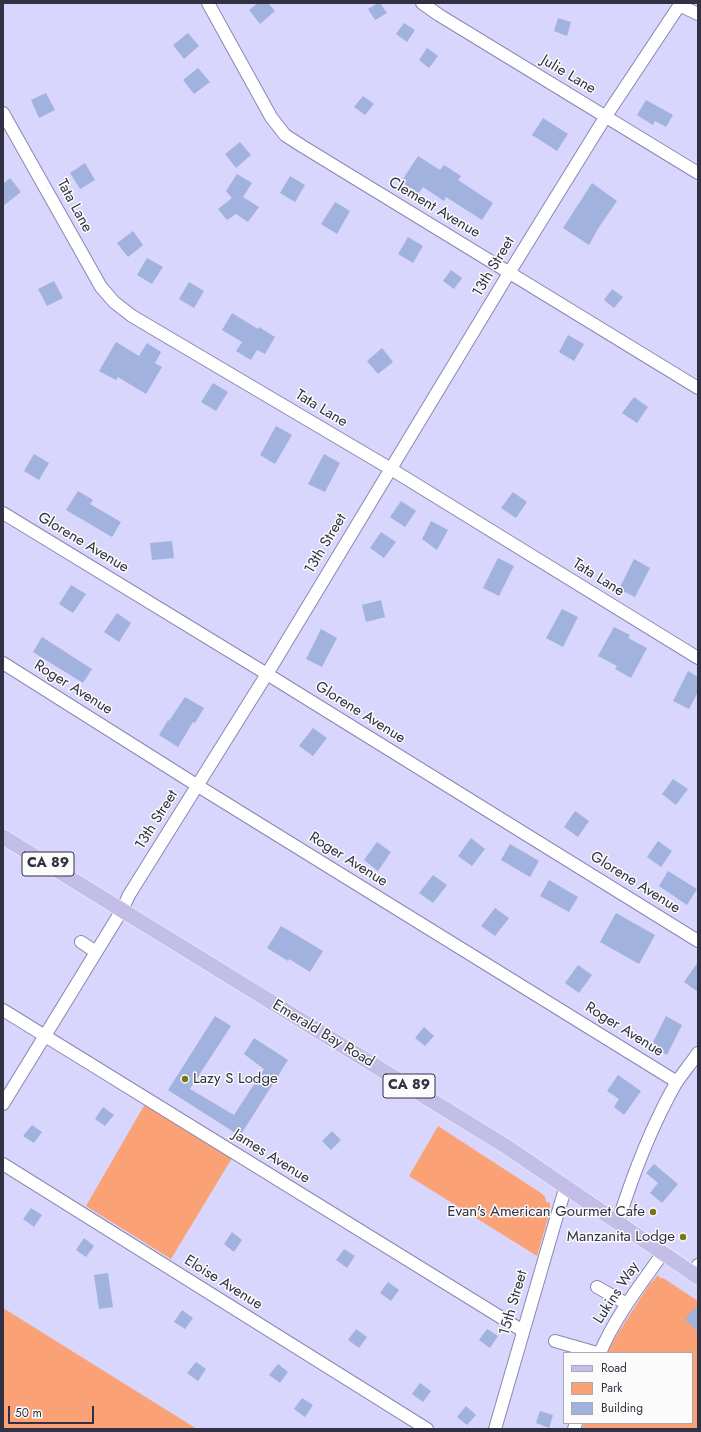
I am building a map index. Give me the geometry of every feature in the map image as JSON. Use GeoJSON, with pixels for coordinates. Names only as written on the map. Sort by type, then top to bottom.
{"type":"FeatureCollection","features":[{"type":"Feature","properties":{"kind":"main road","name":"Emerald Bay Road"},"geometry":{"type":"LineString","coordinates":[[3,837],[501,1143],[663,1252],[697,1272]]}},
{"type":"Feature","properties":{"kind":"street","name":"Clement Avenue"},"geometry":{"type":"LineString","coordinates":[[208,3],[271,117],[285,135],[698,388]]}},
{"type":"Feature","properties":{"kind":"street","name":"Julie Lane"},"geometry":{"type":"LineString","coordinates":[[422,3],[439,15],[698,173]]}},
{"type":"Feature","properties":{"kind":"street","name":"13th Street"},"geometry":{"type":"LineString","coordinates":[[3,1104],[122,910],[129,895],[267,674],[509,273],[606,116],[680,4]]}},
{"type":"Feature","properties":{"kind":"street"},"geometry":{"type":"LineString","coordinates":[[680,4],[698,14]]}},
{"type":"Feature","properties":{"kind":"street","name":"Tata Lane"},"geometry":{"type":"LineString","coordinates":[[3,113],[101,287],[114,302],[132,316],[391,469],[698,658]]}},
{"type":"Feature","properties":{"kind":"street","name":"Glorene Avenue"},"geometry":{"type":"LineString","coordinates":[[3,513],[267,674],[698,941]]}},
{"type":"Feature","properties":{"kind":"street","name":"Roger Avenue"},"geometry":{"type":"LineString","coordinates":[[3,663],[198,786],[677,1082]]}},
{"type":"Feature","properties":{"kind":"street"},"geometry":{"type":"LineString","coordinates":[[81,942],[96,952]]}},
{"type":"Feature","properties":{"kind":"street","name":"James Avenue"},"geometry":{"type":"LineString","coordinates":[[3,1010],[523,1331]]}},
{"type":"Feature","properties":{"kind":"street"},"geometry":{"type":"LineString","coordinates":[[618,1222],[639,1158],[657,1119],[677,1082],[698,1053]]}},
{"type":"Feature","properties":{"kind":"street","name":"Eloise Avenue"},"geometry":{"type":"LineString","coordinates":[[3,1164],[427,1429]]}},
{"type":"Feature","properties":{"kind":"street","name":"15th Street"},"geometry":{"type":"LineString","coordinates":[[495,1429],[566,1186]]}},
{"type":"Feature","properties":{"kind":"street","name":"Lukins Way"},"geometry":{"type":"LineString","coordinates":[[600,1352],[627,1304],[663,1252]]}},
{"type":"Feature","properties":{"kind":"street"},"geometry":{"type":"LineString","coordinates":[[597,1287],[627,1304]]}},
{"type":"Feature","properties":{"kind":"street"},"geometry":{"type":"LineString","coordinates":[[555,1341],[595,1352]]}},
{"type":"Feature","properties":{"kind":"green space"},"geometry":{"type":"Polygon","coordinates":[[[145,1104],[232,1158],[171,1259],[86,1206],[145,1104]]]}},
{"type":"Feature","properties":{"kind":"green space"},"geometry":{"type":"Polygon","coordinates":[[[438,1126],[541,1193],[545,1197],[546,1202],[550,1203],[550,1211],[537,1256],[409,1176],[438,1126]]]}},
{"type":"Feature","properties":{"kind":"green space"},"geometry":{"type":"Polygon","coordinates":[[[658,1275],[660,1278],[663,1278],[698,1301],[698,1429],[582,1429],[584,1424],[693,1424],[693,1352],[608,1352],[649,1285],[658,1275]]]}},
{"type":"Feature","properties":{"kind":"green space"},"geometry":{"type":"Polygon","coordinates":[[[3,1308],[197,1429],[3,1429],[3,1308]]]}},
{"type":"Feature","properties":{"kind":"building"},"geometry":{"type":"Polygon","coordinates":[[[258,3],[268,3],[275,11],[260,24],[249,10],[258,3]]]}},
{"type":"Feature","properties":{"kind":"building"},"geometry":{"type":"Polygon","coordinates":[[[380,3],[387,13],[375,20],[368,9],[380,3]]]}},
{"type":"Feature","properties":{"kind":"building"},"geometry":{"type":"Polygon","coordinates":[[[558,18],[571,22],[567,36],[554,31],[558,18]]]}},
{"type":"Feature","properties":{"kind":"building"},"geometry":{"type":"Polygon","coordinates":[[[404,23],[415,30],[407,42],[396,34],[404,23]]]}},
{"type":"Feature","properties":{"kind":"building"},"geometry":{"type":"Polygon","coordinates":[[[188,33],[199,46],[184,59],[173,45],[188,33]]]}},
{"type":"Feature","properties":{"kind":"building"},"geometry":{"type":"Polygon","coordinates":[[[427,48],[438,56],[429,68],[419,60],[427,48]]]}},
{"type":"Feature","properties":{"kind":"building"},"geometry":{"type":"Polygon","coordinates":[[[198,68],[210,82],[194,94],[183,80],[198,68]]]}},
{"type":"Feature","properties":{"kind":"building"},"geometry":{"type":"Polygon","coordinates":[[[46,93],[55,110],[39,118],[31,100],[46,93]]]}},
{"type":"Feature","properties":{"kind":"building"},"geometry":{"type":"Polygon","coordinates":[[[363,96],[374,104],[365,115],[354,107],[363,96]]]}},
{"type":"Feature","properties":{"kind":"building"},"geometry":{"type":"Polygon","coordinates":[[[646,100],[673,115],[666,127],[655,121],[653,125],[637,115],[646,100]]]}},
{"type":"Feature","properties":{"kind":"building"},"geometry":{"type":"Polygon","coordinates":[[[543,118],[568,134],[557,151],[532,135],[543,118]]]}},
{"type":"Feature","properties":{"kind":"building"},"geometry":{"type":"Polygon","coordinates":[[[240,142],[251,155],[236,168],[225,154],[240,142]]]}},
{"type":"Feature","properties":{"kind":"building"},"geometry":{"type":"Polygon","coordinates":[[[418,156],[440,170],[444,165],[461,176],[458,180],[493,203],[482,220],[446,197],[444,201],[423,187],[419,193],[401,182],[418,156]]]}},
{"type":"Feature","properties":{"kind":"building"},"geometry":{"type":"Polygon","coordinates":[[[85,163],[95,180],[80,189],[70,173],[85,163]]]}},
{"type":"Feature","properties":{"kind":"building"},"geometry":{"type":"Polygon","coordinates":[[[237,174],[252,183],[243,197],[259,207],[248,222],[236,214],[227,220],[218,209],[232,198],[226,191],[237,174]]]}},
{"type":"Feature","properties":{"kind":"building"},"geometry":{"type":"Polygon","coordinates":[[[290,176],[305,185],[295,202],[280,193],[290,176]]]}},
{"type":"Feature","properties":{"kind":"building"},"geometry":{"type":"Polygon","coordinates":[[[10,178],[21,192],[3,206],[3,184],[10,178]]]}},
{"type":"Feature","properties":{"kind":"building"},"geometry":{"type":"Polygon","coordinates":[[[592,183],[617,201],[599,227],[589,245],[563,228],[592,183]]]}},
{"type":"Feature","properties":{"kind":"building"},"geometry":{"type":"Polygon","coordinates":[[[335,202],[350,211],[337,234],[321,224],[335,202]]]}},
{"type":"Feature","properties":{"kind":"building"},"geometry":{"type":"Polygon","coordinates":[[[133,231],[143,245],[128,257],[117,243],[133,231]]]}},
{"type":"Feature","properties":{"kind":"building"},"geometry":{"type":"Polygon","coordinates":[[[408,237],[423,246],[413,263],[398,254],[408,237]]]}},
{"type":"Feature","properties":{"kind":"building"},"geometry":{"type":"Polygon","coordinates":[[[147,258],[163,267],[152,284],[137,275],[147,258]]]}},
{"type":"Feature","properties":{"kind":"building"},"geometry":{"type":"Polygon","coordinates":[[[451,270],[462,278],[454,289],[443,281],[451,270]]]}},
{"type":"Feature","properties":{"kind":"building"},"geometry":{"type":"Polygon","coordinates":[[[54,281],[63,298],[47,306],[38,289],[54,281]]]}},
{"type":"Feature","properties":{"kind":"building"},"geometry":{"type":"Polygon","coordinates":[[[189,282],[204,291],[194,308],[179,299],[189,282]]]}},
{"type":"Feature","properties":{"kind":"building"},"geometry":{"type":"Polygon","coordinates":[[[612,289],[623,297],[614,308],[604,300],[612,289]]]}},
{"type":"Feature","properties":{"kind":"building"},"geometry":{"type":"Polygon","coordinates":[[[232,313],[258,329],[259,327],[275,337],[265,354],[257,350],[251,360],[236,351],[242,342],[222,330],[232,313]]]}},
{"type":"Feature","properties":{"kind":"building"},"geometry":{"type":"Polygon","coordinates":[[[568,335],[584,344],[574,361],[559,352],[568,335]]]}},
{"type":"Feature","properties":{"kind":"building"},"geometry":{"type":"Polygon","coordinates":[[[116,342],[139,356],[147,343],[161,352],[155,363],[162,367],[146,394],[118,377],[116,380],[99,371],[116,342]]]}},
{"type":"Feature","properties":{"kind":"building"},"geometry":{"type":"Polygon","coordinates":[[[382,348],[393,362],[378,374],[367,361],[382,348]]]}},
{"type":"Feature","properties":{"kind":"building"},"geometry":{"type":"Polygon","coordinates":[[[213,383],[228,392],[216,411],[201,402],[213,383]]]}},
{"type":"Feature","properties":{"kind":"building"},"geometry":{"type":"Polygon","coordinates":[[[634,397],[648,407],[637,423],[622,413],[634,397]]]}},
{"type":"Feature","properties":{"kind":"building"},"geometry":{"type":"Polygon","coordinates":[[[276,426],[292,435],[275,464],[260,455],[276,426]]]}},
{"type":"Feature","properties":{"kind":"building"},"geometry":{"type":"Polygon","coordinates":[[[34,454],[49,463],[39,480],[24,471],[34,454]]]}},
{"type":"Feature","properties":{"kind":"building"},"geometry":{"type":"Polygon","coordinates":[[[324,454],[340,463],[325,492],[308,484],[324,454]]]}},
{"type":"Feature","properties":{"kind":"building"},"geometry":{"type":"Polygon","coordinates":[[[78,491],[93,500],[90,504],[121,522],[112,537],[66,510],[78,491]]]}},
{"type":"Feature","properties":{"kind":"building"},"geometry":{"type":"Polygon","coordinates":[[[513,492],[527,502],[516,518],[501,508],[513,492]]]}},
{"type":"Feature","properties":{"kind":"building"},"geometry":{"type":"Polygon","coordinates":[[[401,501],[416,511],[405,527],[390,517],[401,501]]]}},
{"type":"Feature","properties":{"kind":"building"},"geometry":{"type":"Polygon","coordinates":[[[431,521],[448,530],[437,550],[422,539],[431,521]]]}},
{"type":"Feature","properties":{"kind":"building"},"geometry":{"type":"Polygon","coordinates":[[[381,532],[396,542],[384,558],[370,548],[381,532]]]}},
{"type":"Feature","properties":{"kind":"building"},"geometry":{"type":"Polygon","coordinates":[[[172,541],[174,558],[152,560],[150,543],[172,541]]]}},
{"type":"Feature","properties":{"kind":"building"},"geometry":{"type":"Polygon","coordinates":[[[498,558],[514,566],[499,596],[483,588],[498,558]]]}},
{"type":"Feature","properties":{"kind":"building"},"geometry":{"type":"Polygon","coordinates":[[[634,559],[650,568],[635,597],[619,589],[634,559]]]}},
{"type":"Feature","properties":{"kind":"building"},"geometry":{"type":"Polygon","coordinates":[[[71,585],[86,594],[73,613],[59,604],[71,585]]]}},
{"type":"Feature","properties":{"kind":"building"},"geometry":{"type":"Polygon","coordinates":[[[381,600],[385,617],[366,622],[362,605],[381,600]]]}},
{"type":"Feature","properties":{"kind":"building"},"geometry":{"type":"Polygon","coordinates":[[[562,609],[578,617],[563,647],[546,638],[562,609]]]}},
{"type":"Feature","properties":{"kind":"building"},"geometry":{"type":"Polygon","coordinates":[[[117,613],[131,623],[119,642],[104,632],[117,613]]]}},
{"type":"Feature","properties":{"kind":"building"},"geometry":{"type":"Polygon","coordinates":[[[614,627],[630,635],[628,638],[647,648],[631,678],[615,669],[617,666],[598,656],[614,627]]]}},
{"type":"Feature","properties":{"kind":"building"},"geometry":{"type":"Polygon","coordinates":[[[321,629],[337,638],[322,667],[306,659],[321,629]]]}},
{"type":"Feature","properties":{"kind":"building"},"geometry":{"type":"Polygon","coordinates":[[[42,637],[92,669],[83,683],[33,652],[42,637]]]}},
{"type":"Feature","properties":{"kind":"building"},"geometry":{"type":"Polygon","coordinates":[[[688,671],[698,677],[698,692],[689,709],[673,701],[688,671]]]}},
{"type":"Feature","properties":{"kind":"building"},"geometry":{"type":"Polygon","coordinates":[[[185,697],[204,708],[195,723],[193,722],[178,747],[159,735],[185,697]]]}},
{"type":"Feature","properties":{"kind":"building"},"geometry":{"type":"Polygon","coordinates":[[[313,728],[327,738],[313,756],[299,746],[313,728]]]}},
{"type":"Feature","properties":{"kind":"building"},"geometry":{"type":"Polygon","coordinates":[[[673,779],[688,789],[676,805],[662,794],[673,779]]]}},
{"type":"Feature","properties":{"kind":"building"},"geometry":{"type":"Polygon","coordinates":[[[575,811],[589,821],[578,837],[564,827],[575,811]]]}},
{"type":"Feature","properties":{"kind":"building"},"geometry":{"type":"Polygon","coordinates":[[[471,838],[485,849],[472,866],[458,856],[471,838]]]}},
{"type":"Feature","properties":{"kind":"building"},"geometry":{"type":"Polygon","coordinates":[[[658,841],[672,851],[661,867],[647,857],[658,841]]]}},
{"type":"Feature","properties":{"kind":"building"},"geometry":{"type":"Polygon","coordinates":[[[377,842],[391,852],[378,871],[364,860],[377,842]]]}},
{"type":"Feature","properties":{"kind":"building"},"geometry":{"type":"Polygon","coordinates":[[[510,844],[539,861],[530,877],[501,860],[510,844]]]}},
{"type":"Feature","properties":{"kind":"building"},"geometry":{"type":"Polygon","coordinates":[[[668,871],[697,889],[687,905],[659,886],[668,871]]]}},
{"type":"Feature","properties":{"kind":"building"},"geometry":{"type":"Polygon","coordinates":[[[433,875],[447,885],[433,903],[419,893],[433,875]]]}},
{"type":"Feature","properties":{"kind":"building"},"geometry":{"type":"Polygon","coordinates":[[[549,880],[578,897],[569,912],[540,896],[549,880]]]}},
{"type":"Feature","properties":{"kind":"building"},"geometry":{"type":"Polygon","coordinates":[[[495,908],[509,918],[495,936],[481,926],[495,908]]]}},
{"type":"Feature","properties":{"kind":"building"},"geometry":{"type":"Polygon","coordinates":[[[616,913],[655,935],[639,964],[600,942],[616,913]]]}},
{"type":"Feature","properties":{"kind":"building"},"geometry":{"type":"Polygon","coordinates":[[[281,926],[323,951],[310,972],[267,948],[281,926]]]}},
{"type":"Feature","properties":{"kind":"building"},"geometry":{"type":"Polygon","coordinates":[[[698,962],[698,992],[684,982],[698,962]]]}},
{"type":"Feature","properties":{"kind":"building"},"geometry":{"type":"Polygon","coordinates":[[[578,965],[592,975],[579,993],[565,983],[578,965]]]}},
{"type":"Feature","properties":{"kind":"building","name":"Lazy S Lodge"},"geometry":{"type":"Polygon","coordinates":[[[215,1016],[231,1026],[190,1089],[234,1115],[264,1069],[244,1054],[254,1038],[288,1060],[240,1136],[168,1090],[215,1016]]]}},
{"type":"Feature","properties":{"kind":"building"},"geometry":{"type":"Polygon","coordinates":[[[666,1016],[682,1025],[667,1055],[651,1046],[666,1016]]]}},
{"type":"Feature","properties":{"kind":"building"},"geometry":{"type":"Polygon","coordinates":[[[424,1027],[434,1036],[425,1046],[415,1038],[424,1027]]]}},
{"type":"Feature","properties":{"kind":"building"},"geometry":{"type":"Polygon","coordinates":[[[618,1075],[641,1091],[624,1115],[614,1107],[619,1099],[607,1091],[618,1075]]]}},
{"type":"Feature","properties":{"kind":"building"},"geometry":{"type":"Polygon","coordinates":[[[103,1107],[114,1115],[105,1126],[95,1119],[103,1107]]]}},
{"type":"Feature","properties":{"kind":"building"},"geometry":{"type":"Polygon","coordinates":[[[32,1125],[42,1132],[34,1143],[23,1136],[32,1125]]]}},
{"type":"Feature","properties":{"kind":"building"},"geometry":{"type":"Polygon","coordinates":[[[332,1131],[341,1140],[331,1150],[322,1141],[332,1131]]]}},
{"type":"Feature","properties":{"kind":"building"},"geometry":{"type":"Polygon","coordinates":[[[654,1164],[678,1184],[662,1203],[650,1193],[658,1183],[646,1173],[654,1164]]]}},
{"type":"Feature","properties":{"kind":"building"},"geometry":{"type":"Polygon","coordinates":[[[31,1208],[42,1215],[34,1227],[23,1219],[31,1208]]]}},
{"type":"Feature","properties":{"kind":"building"},"geometry":{"type":"Polygon","coordinates":[[[232,1232],[242,1240],[234,1252],[224,1244],[232,1232]]]}},
{"type":"Feature","properties":{"kind":"building"},"geometry":{"type":"Polygon","coordinates":[[[84,1238],[94,1246],[86,1257],[76,1250],[84,1238]]]}},
{"type":"Feature","properties":{"kind":"building"},"geometry":{"type":"Polygon","coordinates":[[[344,1249],[355,1256],[347,1268],[336,1260],[344,1249]]]}},
{"type":"Feature","properties":{"kind":"building"},"geometry":{"type":"Polygon","coordinates":[[[108,1273],[113,1307],[99,1309],[94,1275],[108,1273]]]}},
{"type":"Feature","properties":{"kind":"building"},"geometry":{"type":"Polygon","coordinates":[[[388,1282],[399,1290],[391,1301],[380,1293],[388,1282]]]}},
{"type":"Feature","properties":{"kind":"building"},"geometry":{"type":"Polygon","coordinates":[[[698,1305],[698,1332],[685,1319],[698,1305]]]}},
{"type":"Feature","properties":{"kind":"building"},"geometry":{"type":"Polygon","coordinates":[[[182,1310],[193,1318],[185,1329],[174,1322],[182,1310]]]}},
{"type":"Feature","properties":{"kind":"building"},"geometry":{"type":"Polygon","coordinates":[[[356,1329],[367,1337],[359,1348],[348,1340],[356,1329]]]}},
{"type":"Feature","properties":{"kind":"building"},"geometry":{"type":"Polygon","coordinates":[[[487,1329],[498,1336],[490,1348],[479,1340],[487,1329]]]}},
{"type":"Feature","properties":{"kind":"building"},"geometry":{"type":"Polygon","coordinates":[[[196,1362],[206,1369],[198,1381],[187,1373],[196,1362]]]}},
{"type":"Feature","properties":{"kind":"building"},"geometry":{"type":"Polygon","coordinates":[[[278,1364],[288,1372],[280,1383],[269,1375],[278,1364]]]}},
{"type":"Feature","properties":{"kind":"building"},"geometry":{"type":"Polygon","coordinates":[[[420,1383],[431,1391],[423,1402],[412,1394],[420,1383]]]}},
{"type":"Feature","properties":{"kind":"building"},"geometry":{"type":"Polygon","coordinates":[[[302,1398],[313,1405],[305,1417],[294,1409],[302,1398]]]}},
{"type":"Feature","properties":{"kind":"building"},"geometry":{"type":"Polygon","coordinates":[[[466,1406],[476,1415],[467,1425],[457,1417],[466,1406]]]}},
{"type":"Feature","properties":{"kind":"building"},"geometry":{"type":"Polygon","coordinates":[[[540,1411],[553,1415],[549,1428],[536,1423],[540,1411]]]}},
{"type":"Feature","properties":{"kind":"place","name":"Lazy S Lodge"},"geometry":{"type":"Point","coordinates":[185,1079]}},
{"type":"Feature","properties":{"kind":"place","name":"Evan's American Gourmet Cafe"},"geometry":{"type":"Point","coordinates":[653,1212]}},
{"type":"Feature","properties":{"kind":"place","name":"Manzanita Lodge"},"geometry":{"type":"Point","coordinates":[683,1237]}}]}
